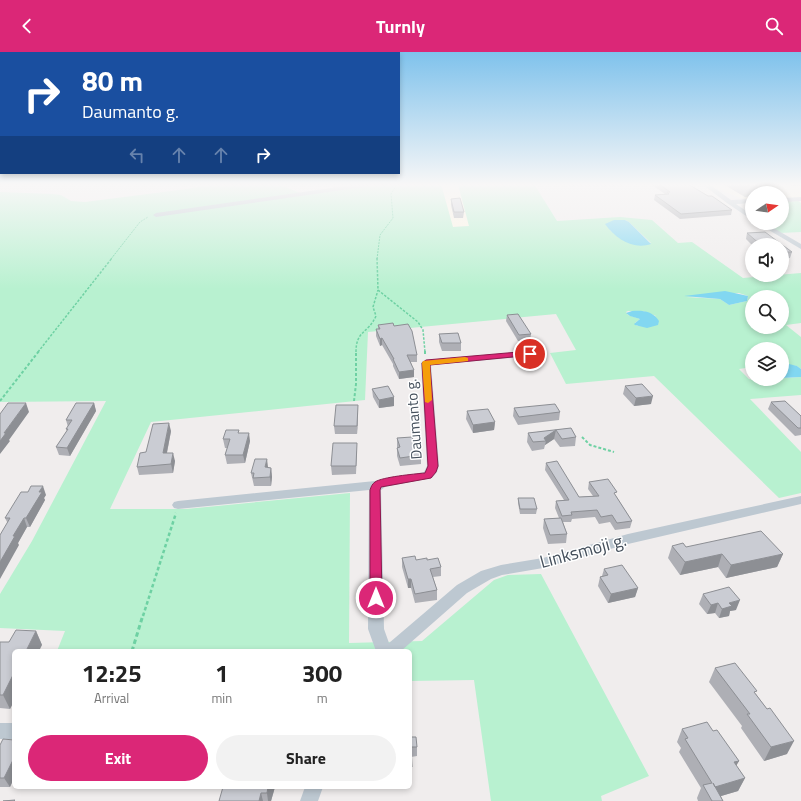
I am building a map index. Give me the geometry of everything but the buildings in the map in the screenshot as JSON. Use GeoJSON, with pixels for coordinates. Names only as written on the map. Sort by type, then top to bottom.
{"type":"FeatureCollection","features":[{"type":"Feature","properties":{"kind":"street"},"geometry":{"type":"LineString","coordinates":[[772,230],[801,247]]}},
{"type":"Feature","properties":{"kind":"street","name":"Daumanto g."},"geometry":{"type":"LineString","coordinates":[[377,485],[428,475],[432,472],[433,466],[426,363],[530,354]]}},
{"type":"Feature","properties":{"kind":"street"},"geometry":{"type":"LineString","coordinates":[[178,505],[377,485],[375,490],[376,629],[383,649]]}},
{"type":"Feature","properties":{"kind":"street","name":"Linksmoji g."},"geometry":{"type":"LineString","coordinates":[[392,649],[462,589],[486,575],[501,570],[543,563],[628,539],[801,500]]}},
{"type":"Feature","properties":{"kind":"street"},"geometry":{"type":"LineString","coordinates":[[0,731],[12,731]]}},
{"type":"Feature","properties":{"kind":"street"},"geometry":{"type":"LineString","coordinates":[[309,801],[313,789]]}},
{"type":"Feature","properties":{"kind":"path"},"geometry":{"type":"LineString","coordinates":[[0,401],[140,222],[144,219]]}},
{"type":"Feature","properties":{"kind":"path"},"geometry":{"type":"LineString","coordinates":[[354,401],[356,384],[356,341],[360,335],[372,326],[376,316],[373,307],[378,290],[377,250],[381,233],[392,219]]}},
{"type":"Feature","properties":{"kind":"path"},"geometry":{"type":"LineString","coordinates":[[378,290],[418,322],[423,330],[426,363]]}},
{"type":"Feature","properties":{"kind":"path"},"geometry":{"type":"LineString","coordinates":[[582,437],[590,445],[614,452]]}},
{"type":"Feature","properties":{"kind":"path"},"geometry":{"type":"LineString","coordinates":[[133,649],[178,505]]}},
{"type":"Feature","properties":{"kind":"shaded area"},"geometry":{"type":"Polygon","coordinates":[[[450,219],[467,219],[469,226],[452,227],[450,219]]]}},
{"type":"Feature","properties":{"kind":"green space"},"geometry":{"type":"Polygon","coordinates":[[[0,219],[451,219],[453,227],[469,226],[467,219],[556,219],[557,221],[589,219],[641,219],[652,220],[678,243],[692,242],[743,278],[745,278],[745,282],[789,282],[789,274],[801,273],[801,323],[789,325],[789,290],[745,290],[745,295],[739,293],[686,297],[720,299],[729,305],[745,301],[745,334],[789,334],[789,327],[801,337],[801,369],[797,366],[789,365],[789,342],[745,342],[745,368],[739,369],[745,375],[745,386],[789,386],[789,378],[801,377],[801,395],[750,399],[801,452],[801,493],[779,498],[654,376],[566,384],[550,353],[576,350],[556,314],[368,332],[365,400],[151,422],[110,509],[186,509],[350,493],[349,643],[422,641],[494,580],[508,575],[541,574],[649,776],[601,796],[602,801],[491,801],[474,680],[412,681],[412,649],[58,649],[65,631],[0,628],[0,594],[32,541],[106,401],[0,402],[0,219]],[[614,220],[610,230],[621,239],[651,243],[629,222],[625,220],[614,220]],[[643,311],[626,312],[628,315],[640,319],[635,323],[637,326],[656,316],[643,311]]]}},
{"type":"Feature","properties":{"kind":"green space"},"geometry":{"type":"Polygon","coordinates":[[[789,219],[801,219],[801,232],[780,233],[775,230],[789,230],[789,219]]]}},
{"type":"Feature","properties":{"kind":"water"},"geometry":{"type":"Polygon","coordinates":[[[614,220],[625,220],[629,222],[651,244],[638,246],[620,239],[605,224],[614,220]]]}},
{"type":"Feature","properties":{"kind":"water"},"geometry":{"type":"Polygon","coordinates":[[[725,291],[745,295],[745,301],[729,305],[720,299],[684,296],[725,291]]]}},
{"type":"Feature","properties":{"kind":"water"},"geometry":{"type":"Polygon","coordinates":[[[632,311],[643,311],[654,315],[659,321],[658,325],[647,328],[635,325],[634,324],[640,319],[626,313],[632,311]]]}},
{"type":"Feature","properties":{"kind":"water"},"geometry":{"type":"Polygon","coordinates":[[[789,364],[797,366],[801,369],[801,377],[789,378],[789,364]]]}},
{"type":"Feature","properties":{"kind":"slow traffic"},"geometry":{"type":"LineString","coordinates":[[428,400],[426,363],[465,359]]}},
{"type":"Feature","properties":{"kind":"route"},"geometry":{"type":"LineString","coordinates":[[376,598],[375,490],[377,485],[428,475],[432,472],[433,466],[426,363],[530,354]]}}]}
